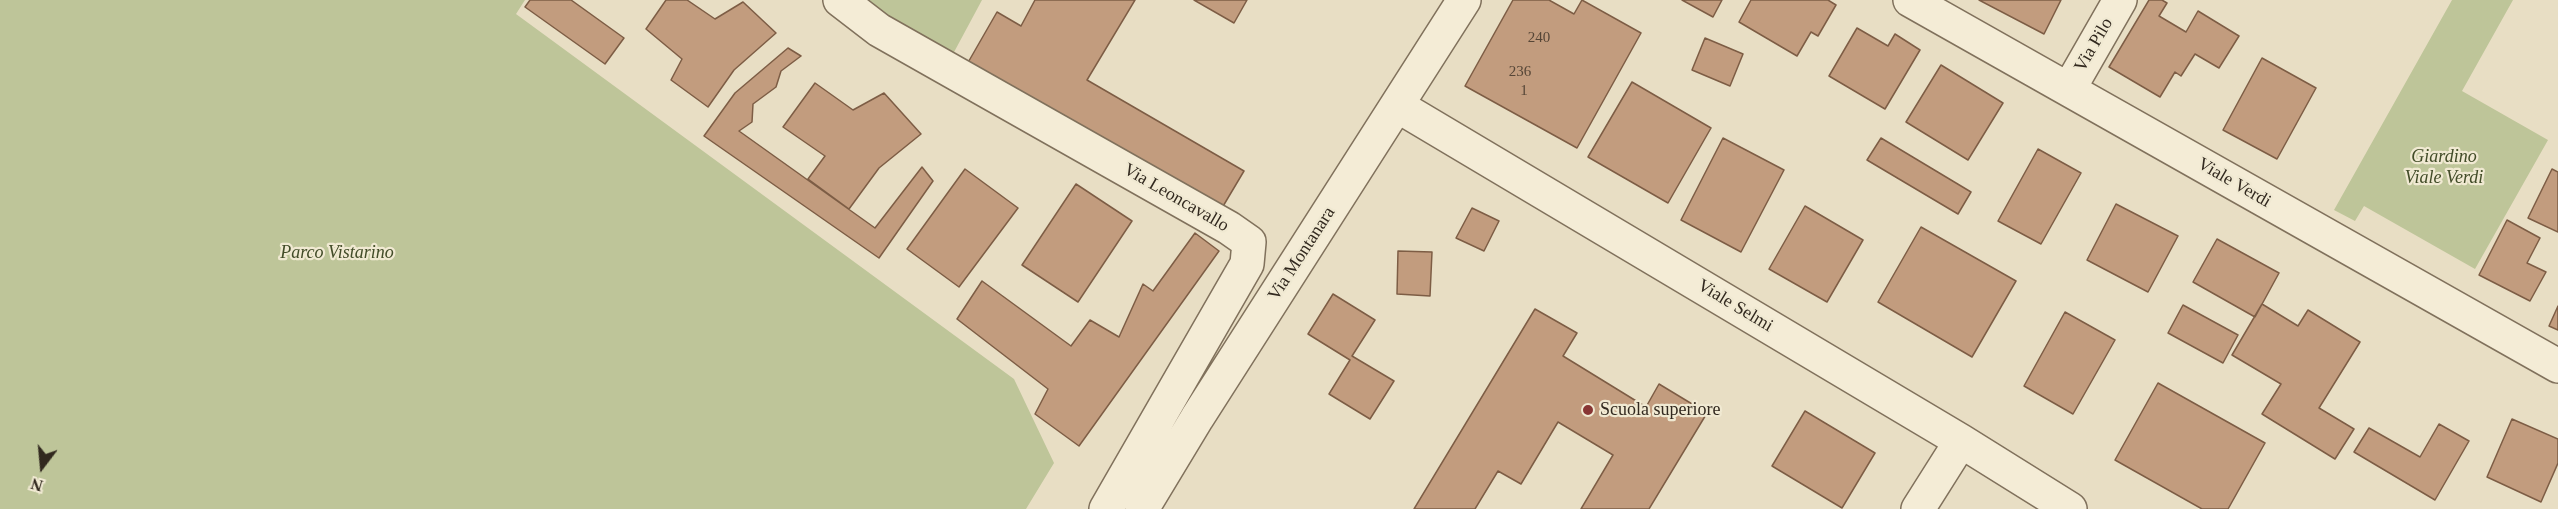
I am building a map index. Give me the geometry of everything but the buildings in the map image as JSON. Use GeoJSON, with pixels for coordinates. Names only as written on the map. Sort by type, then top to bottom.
{"type":"FeatureCollection","features":[{"type":"Feature","properties":{"kind":"street","name":"Via Leoncavallo"},"geometry":{"type":"LineString","coordinates":[[840,0],[879,30],[1229,228],[1248,242],[1247,264],[1106,509]]}},
{"type":"Feature","properties":{"kind":"street","name":"Via Montanara"},"geometry":{"type":"LineString","coordinates":[[1142,509],[1197,418],[1464,0]]}},
{"type":"Feature","properties":{"kind":"street","name":"Viale Verdi"},"geometry":{"type":"LineString","coordinates":[[1910,0],[2558,366]]}},
{"type":"Feature","properties":{"kind":"street","name":"Via Pilo"},"geometry":{"type":"LineString","coordinates":[[2069,89],[2120,0]]}},
{"type":"Feature","properties":{"kind":"street","name":"Viale Selmi"},"geometry":{"type":"LineString","coordinates":[[1398,106],[1961,441],[2070,509]]}},
{"type":"Feature","properties":{"kind":"street"},"geometry":{"type":"LineString","coordinates":[[1918,509],[1961,441]]}},
{"type":"Feature","properties":{"kind":"green space","name":"Parco Vistarino"},"geometry":{"type":"Polygon","coordinates":[[[0,0],[525,0],[516,14],[1014,379],[1054,463],[1026,509],[0,509],[0,0]]]}},
{"type":"Feature","properties":{"kind":"green space"},"geometry":{"type":"Polygon","coordinates":[[[859,0],[982,0],[953,54],[859,0]]]}},
{"type":"Feature","properties":{"kind":"green space","name":"Giardino Viale Verdi"},"geometry":{"type":"Polygon","coordinates":[[[2452,0],[2513,0],[2462,91],[2548,140],[2475,269],[2364,206],[2355,221],[2334,210],[2452,0]]]}},
{"type":"Feature","properties":{"kind":"place","name":"Scuola superiore"},"geometry":{"type":"Point","coordinates":[1588,410]}}]}
